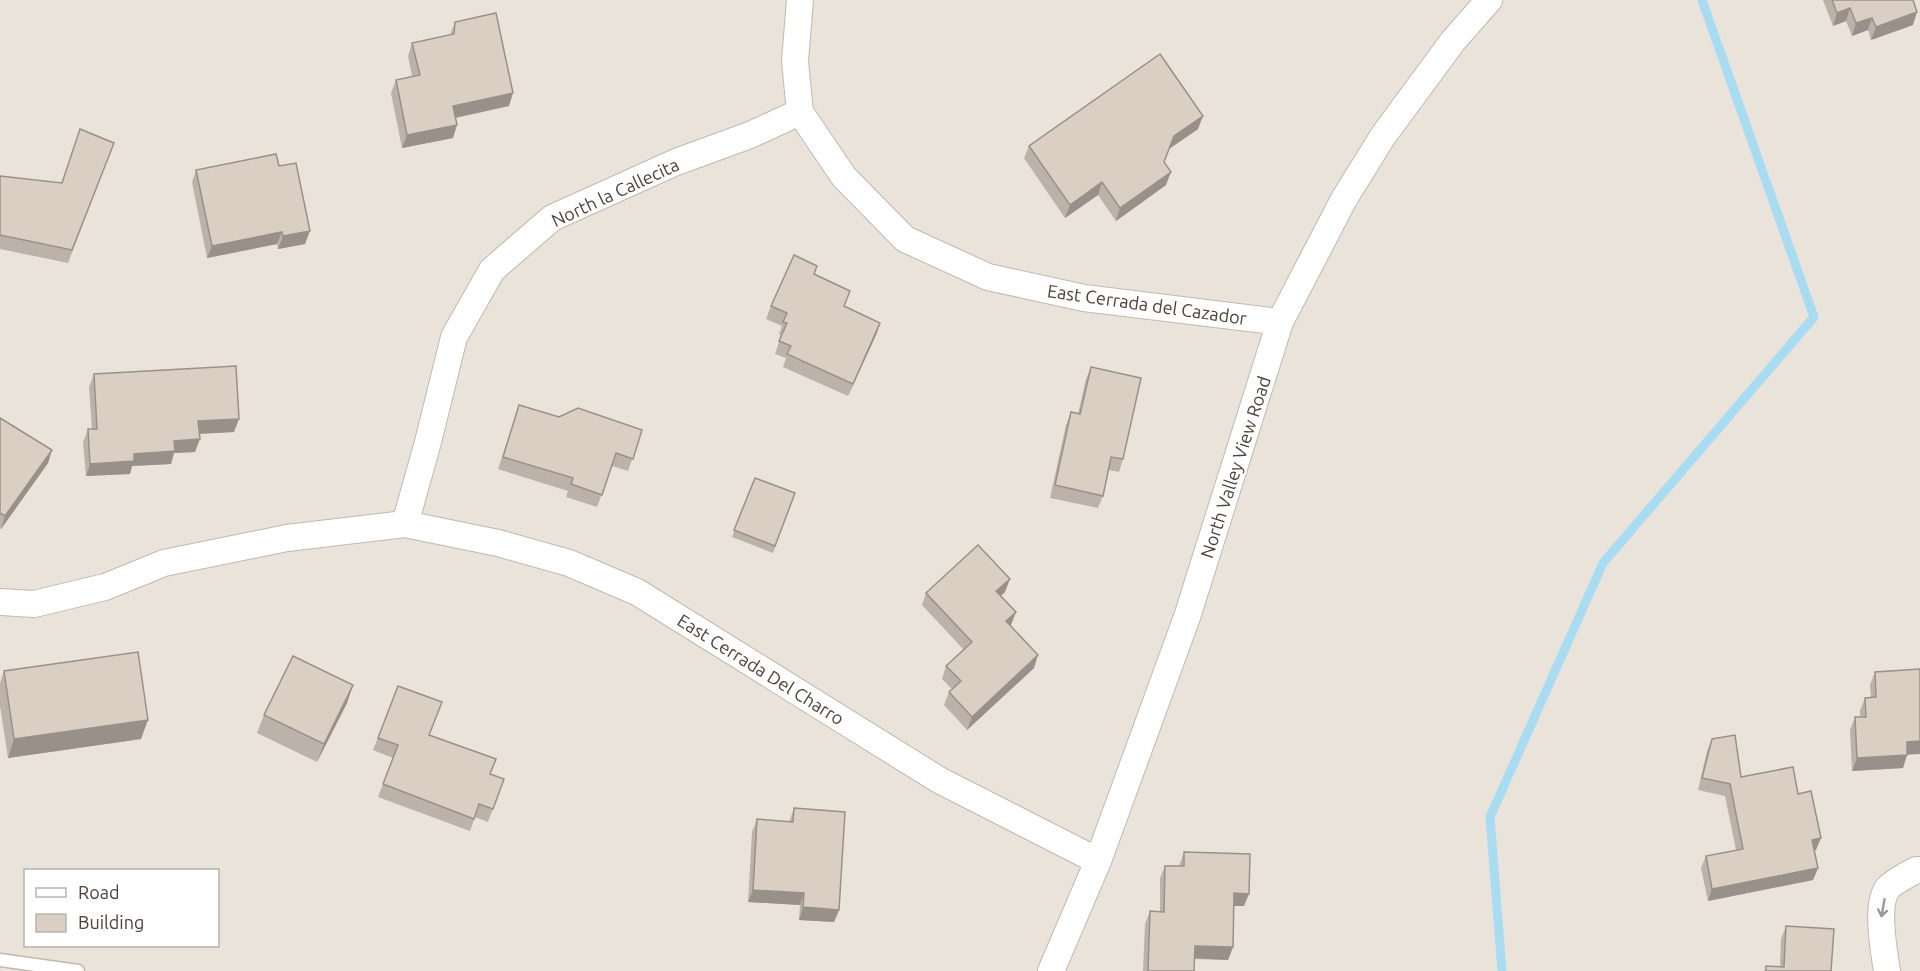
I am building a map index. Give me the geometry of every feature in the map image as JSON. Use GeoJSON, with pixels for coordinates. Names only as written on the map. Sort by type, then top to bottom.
{"type":"FeatureCollection","features":[{"type":"Feature","properties":{"kind":"street","name":"East Cerrada del Cazador"},"geometry":{"type":"LineString","coordinates":[[800,0],[795,61],[800,112],[844,177],[905,239],[988,277],[1084,298],[1280,322]]}},
{"type":"Feature","properties":{"kind":"street","name":"North Valley View Road"},"geometry":{"type":"LineString","coordinates":[[1052,971],[1098,861],[1187,617],[1280,322],[1344,199],[1383,136],[1453,41],[1489,0]]}},
{"type":"Feature","properties":{"kind":"street","name":"North la Callecita"},"geometry":{"type":"LineString","coordinates":[[405,524],[454,337],[492,270],[552,218],[676,162],[750,135],[800,112]]}},
{"type":"Feature","properties":{"kind":"street"},"geometry":{"type":"LineString","coordinates":[[0,602],[34,604],[105,586],[165,563],[287,538],[405,524]]}},
{"type":"Feature","properties":{"kind":"street","name":"East Cerrada Del Charro"},"geometry":{"type":"LineString","coordinates":[[405,524],[498,543],[569,563],[637,592],[939,780],[1098,861]]}},
{"type":"Feature","properties":{"kind":"street"},"geometry":{"type":"LineString","coordinates":[[1887,971],[1881,911],[1888,888],[1916,870],[1920,870]]}},
{"type":"Feature","properties":{"kind":"lane"},"geometry":{"type":"LineString","coordinates":[[0,960],[78,971]]}},
{"type":"Feature","properties":{"kind":"shaded area"},"geometry":{"type":"Polygon","coordinates":[[[0,0],[1920,0],[1920,971],[0,971],[0,0]]]}},
{"type":"Feature","properties":{"kind":"building"},"geometry":{"type":"Polygon","coordinates":[[[1832,0],[1913,0],[1917,12],[1876,27],[1872,18],[1856,23],[1850,8],[1837,13],[1832,0]]]}},
{"type":"Feature","properties":{"kind":"building"},"geometry":{"type":"Polygon","coordinates":[[[496,13],[513,93],[453,106],[457,125],[407,135],[396,80],[420,75],[412,43],[454,34],[455,22],[496,13]]]}},
{"type":"Feature","properties":{"kind":"building"},"geometry":{"type":"Polygon","coordinates":[[[1160,54],[1203,116],[1174,136],[1164,162],[1171,172],[1120,208],[1102,182],[1070,205],[1029,146],[1160,54]]]}},
{"type":"Feature","properties":{"kind":"building"},"geometry":{"type":"Polygon","coordinates":[[[80,129],[114,143],[72,250],[0,235],[0,176],[62,183],[80,129]]]}},
{"type":"Feature","properties":{"kind":"building"},"geometry":{"type":"Polygon","coordinates":[[[276,154],[279,166],[296,163],[310,231],[283,236],[282,232],[212,246],[196,170],[276,154]]]}},
{"type":"Feature","properties":{"kind":"building"},"geometry":{"type":"Polygon","coordinates":[[[794,255],[817,266],[814,274],[850,291],[844,306],[880,323],[853,384],[787,354],[791,346],[779,341],[787,323],[783,322],[787,313],[771,306],[794,255]]]}},
{"type":"Feature","properties":{"kind":"building"},"geometry":{"type":"Polygon","coordinates":[[[236,366],[239,419],[198,421],[200,439],[174,441],[175,451],[134,454],[134,461],[90,464],[88,429],[97,429],[94,374],[236,366]]]}},
{"type":"Feature","properties":{"kind":"building"},"geometry":{"type":"Polygon","coordinates":[[[1091,367],[1141,378],[1123,459],[1111,457],[1103,496],[1055,485],[1071,412],[1080,414],[1091,367]]]}},
{"type":"Feature","properties":{"kind":"building"},"geometry":{"type":"Polygon","coordinates":[[[519,405],[559,417],[578,408],[642,430],[633,459],[616,453],[602,495],[571,484],[573,478],[503,457],[519,405]]]}},
{"type":"Feature","properties":{"kind":"building"},"geometry":{"type":"Polygon","coordinates":[[[0,418],[52,450],[5,516],[0,513],[0,418]]]}},
{"type":"Feature","properties":{"kind":"building"},"geometry":{"type":"Polygon","coordinates":[[[755,478],[795,493],[775,546],[734,530],[755,478]]]}},
{"type":"Feature","properties":{"kind":"building"},"geometry":{"type":"Polygon","coordinates":[[[978,545],[1010,579],[996,591],[1016,612],[1006,621],[1038,655],[972,717],[949,692],[961,681],[946,666],[972,642],[926,593],[978,545]]]}},
{"type":"Feature","properties":{"kind":"building"},"geometry":{"type":"Polygon","coordinates":[[[138,652],[148,720],[14,739],[4,671],[138,652]]]}},
{"type":"Feature","properties":{"kind":"building"},"geometry":{"type":"Polygon","coordinates":[[[293,656],[353,685],[324,744],[264,715],[293,656]]]}},
{"type":"Feature","properties":{"kind":"building"},"geometry":{"type":"Polygon","coordinates":[[[1920,669],[1920,741],[1907,742],[1907,755],[1857,758],[1855,717],[1866,717],[1865,698],[1876,697],[1875,672],[1920,669]]]}},
{"type":"Feature","properties":{"kind":"building"},"geometry":{"type":"Polygon","coordinates":[[[398,686],[442,702],[429,735],[496,759],[490,774],[504,779],[493,809],[479,804],[474,819],[383,784],[398,745],[378,738],[398,686]]]}},
{"type":"Feature","properties":{"kind":"building"},"geometry":{"type":"Polygon","coordinates":[[[1735,735],[1741,777],[1793,767],[1798,794],[1811,791],[1821,838],[1812,840],[1818,868],[1712,889],[1706,856],[1743,849],[1730,784],[1702,778],[1712,739],[1735,735]]]}},
{"type":"Feature","properties":{"kind":"building"},"geometry":{"type":"Polygon","coordinates":[[[794,808],[845,812],[839,910],[803,907],[804,893],[753,890],[757,819],[793,822],[794,808]]]}},
{"type":"Feature","properties":{"kind":"building"},"geometry":{"type":"Polygon","coordinates":[[[1184,852],[1250,854],[1249,894],[1234,893],[1233,947],[1195,946],[1194,971],[1148,971],[1150,911],[1164,912],[1165,866],[1184,866],[1184,852]]]}},
{"type":"Feature","properties":{"kind":"building"},"geometry":{"type":"Polygon","coordinates":[[[1786,926],[1834,929],[1831,971],[1766,971],[1766,966],[1784,967],[1786,926]]]}},
{"type":"Feature","properties":{"kind":"waterway"},"geometry":{"type":"LineString","coordinates":[[1502,971],[1490,817],[1603,563],[1814,317],[1702,0]]}}]}
